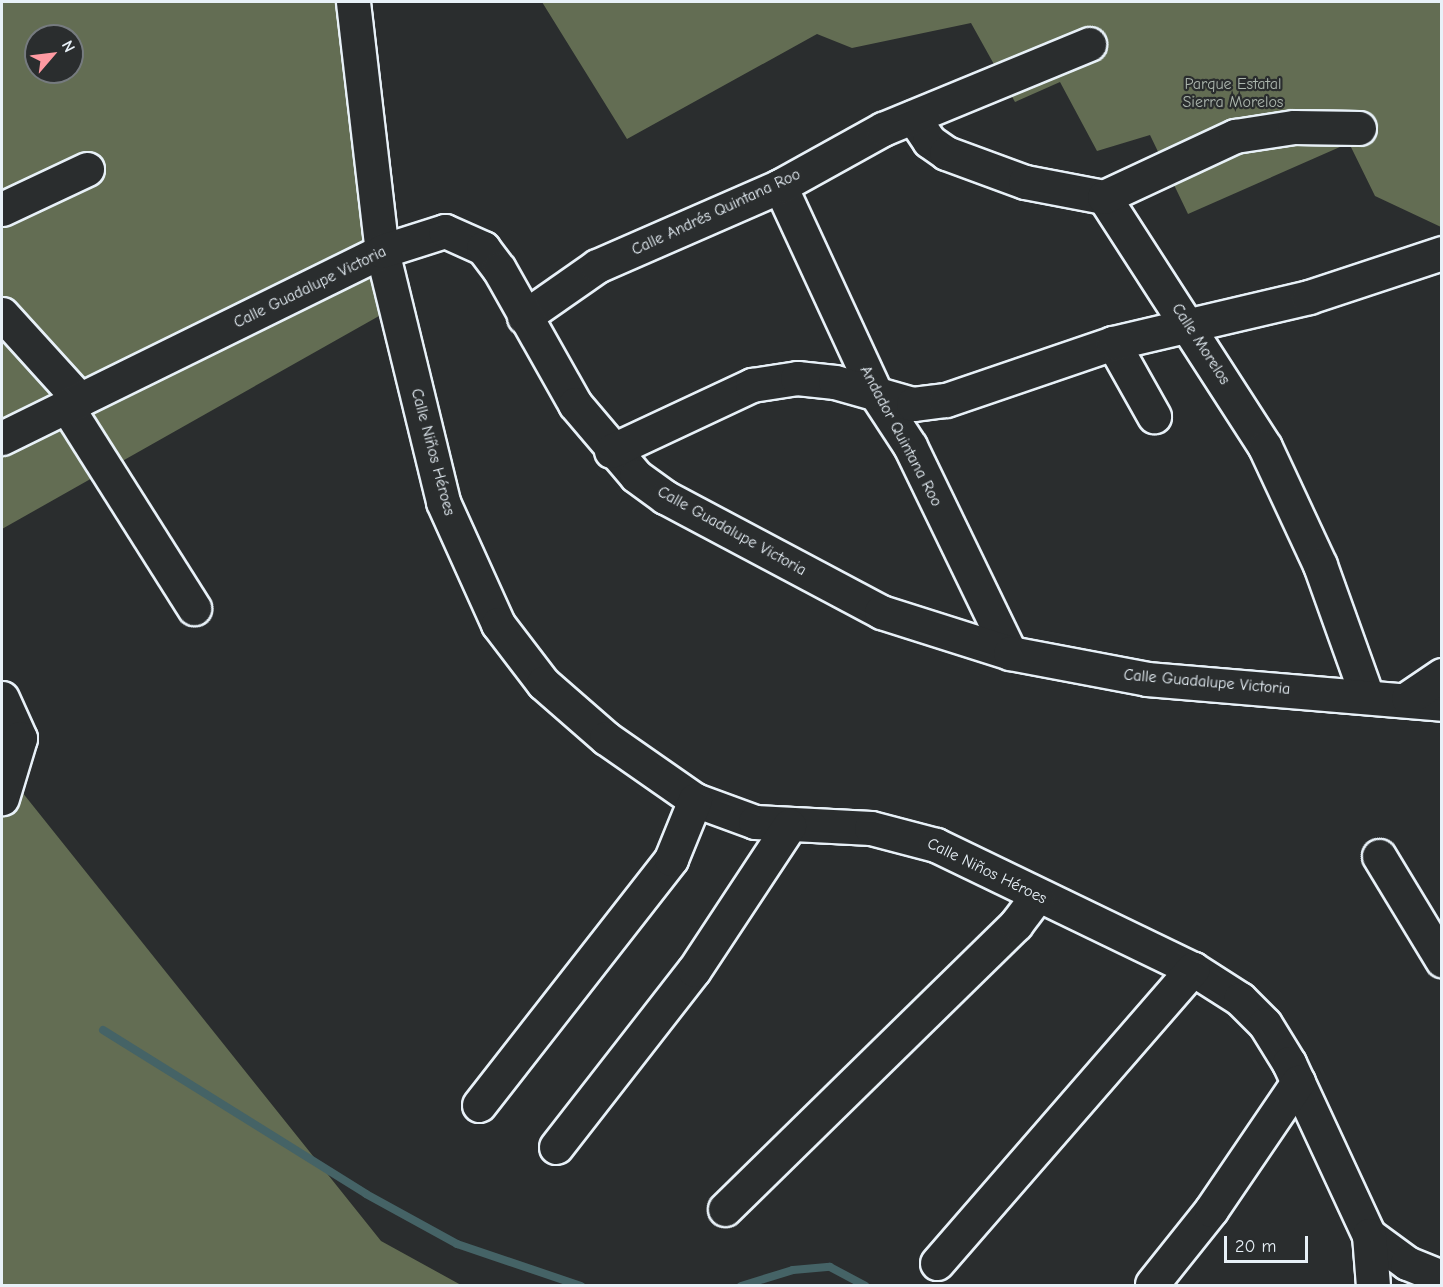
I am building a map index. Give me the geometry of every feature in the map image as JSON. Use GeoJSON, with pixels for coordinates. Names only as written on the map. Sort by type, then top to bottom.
{"type":"FeatureCollection","features":[{"type":"Feature","properties":{"kind":"street","name":"Calle Niños Héroes"},"geometry":{"type":"LineString","coordinates":[[353,2],[382,250],[443,502],[498,624],[543,684],[606,738],[695,800],[728,814],[789,826],[902,833],[980,864],[1037,896],[1193,969],[1240,999],[1265,1024],[1298,1082],[1369,1235],[1407,1263],[1442,1278]]}},
{"type":"Feature","properties":{"kind":"street","name":"Calle Andrés Quintana Roo"},"geometry":{"type":"LineString","coordinates":[[524,317],[597,266],[780,186],[914,117],[1089,44]]}},
{"type":"Feature","properties":{"kind":"street"},"geometry":{"type":"LineString","coordinates":[[914,117],[929,141],[946,153],[1025,182],[1104,196],[1235,136],[1294,126],[1359,128]]}},
{"type":"Feature","properties":{"kind":"street"},"geometry":{"type":"LineString","coordinates":[[2,208],[87,169]]}},
{"type":"Feature","properties":{"kind":"street","name":"Andador Quintana Roo"},"geometry":{"type":"LineString","coordinates":[[780,186],[876,394],[910,446],[1010,653]]}},
{"type":"Feature","properties":{"kind":"street","name":"Calle Morelos"},"geometry":{"type":"LineString","coordinates":[[1104,196],[1265,447],[1303,522],[1367,696]]}},
{"type":"Feature","properties":{"kind":"street","name":"Calle Guadalupe Victoria"},"geometry":{"type":"LineString","coordinates":[[2,438],[382,250],[446,231],[467,236],[499,268],[524,317],[575,404],[611,451],[665,497],[881,612],[1010,653],[1147,679],[1408,698],[1442,704]]}},
{"type":"Feature","properties":{"kind":"street"},"geometry":{"type":"LineString","coordinates":[[611,451],[752,385],[797,378],[913,404],[946,400],[1113,343],[1187,323],[1309,297],[1442,253]]}},
{"type":"Feature","properties":{"kind":"street"},"geometry":{"type":"LineString","coordinates":[[2,314],[74,403],[195,608]]}},
{"type":"Feature","properties":{"kind":"street"},"geometry":{"type":"LineString","coordinates":[[1113,343],[1154,416]]}},
{"type":"Feature","properties":{"kind":"street"},"geometry":{"type":"LineString","coordinates":[[1408,698],[1442,675]]}},
{"type":"Feature","properties":{"kind":"street"},"geometry":{"type":"LineString","coordinates":[[2,698],[20,738],[2,798]]}},
{"type":"Feature","properties":{"kind":"street"},"geometry":{"type":"LineString","coordinates":[[479,1105],[671,859],[695,800]]}},
{"type":"Feature","properties":{"kind":"street"},"geometry":{"type":"LineString","coordinates":[[556,1147],[694,970],[789,826]]}},
{"type":"Feature","properties":{"kind":"street"},"geometry":{"type":"LineString","coordinates":[[1379,856],[1442,960]]}},
{"type":"Feature","properties":{"kind":"street"},"geometry":{"type":"LineString","coordinates":[[725,1209],[1016,924],[1037,896]]}},
{"type":"Feature","properties":{"kind":"street"},"geometry":{"type":"LineString","coordinates":[[937,1263],[1193,969]]}},
{"type":"Feature","properties":{"kind":"street"},"geometry":{"type":"LineString","coordinates":[[1152,1284],[1211,1210],[1298,1082]]}},
{"type":"Feature","properties":{"kind":"street"},"geometry":{"type":"LineString","coordinates":[[1369,1235],[1373,1286]]}},
{"type":"Feature","properties":{"kind":"green space"},"geometry":{"type":"Polygon","coordinates":[[[2,2],[359,2],[379,316],[2,529],[2,2]]]}},
{"type":"Feature","properties":{"kind":"green space","name":"Parque Estatal Sierra Morelos"},"geometry":{"type":"Polygon","coordinates":[[[542,2],[1441,2],[1441,227],[1375,196],[1349,143],[1188,214],[1150,135],[1097,151],[1060,82],[1015,102],[971,23],[852,48],[817,34],[627,139],[542,2]]]}},
{"type":"Feature","properties":{"kind":"green space"},"geometry":{"type":"Polygon","coordinates":[[[2,767],[381,1241],[461,1285],[2,1285],[2,767]]]}},
{"type":"Feature","properties":{"kind":"waterway"},"geometry":{"type":"LineString","coordinates":[[103,1030],[366,1194],[457,1244],[581,1286]]}},
{"type":"Feature","properties":{"kind":"waterway"},"geometry":{"type":"LineString","coordinates":[[741,1286],[793,1270],[830,1267],[865,1286]]}}]}
